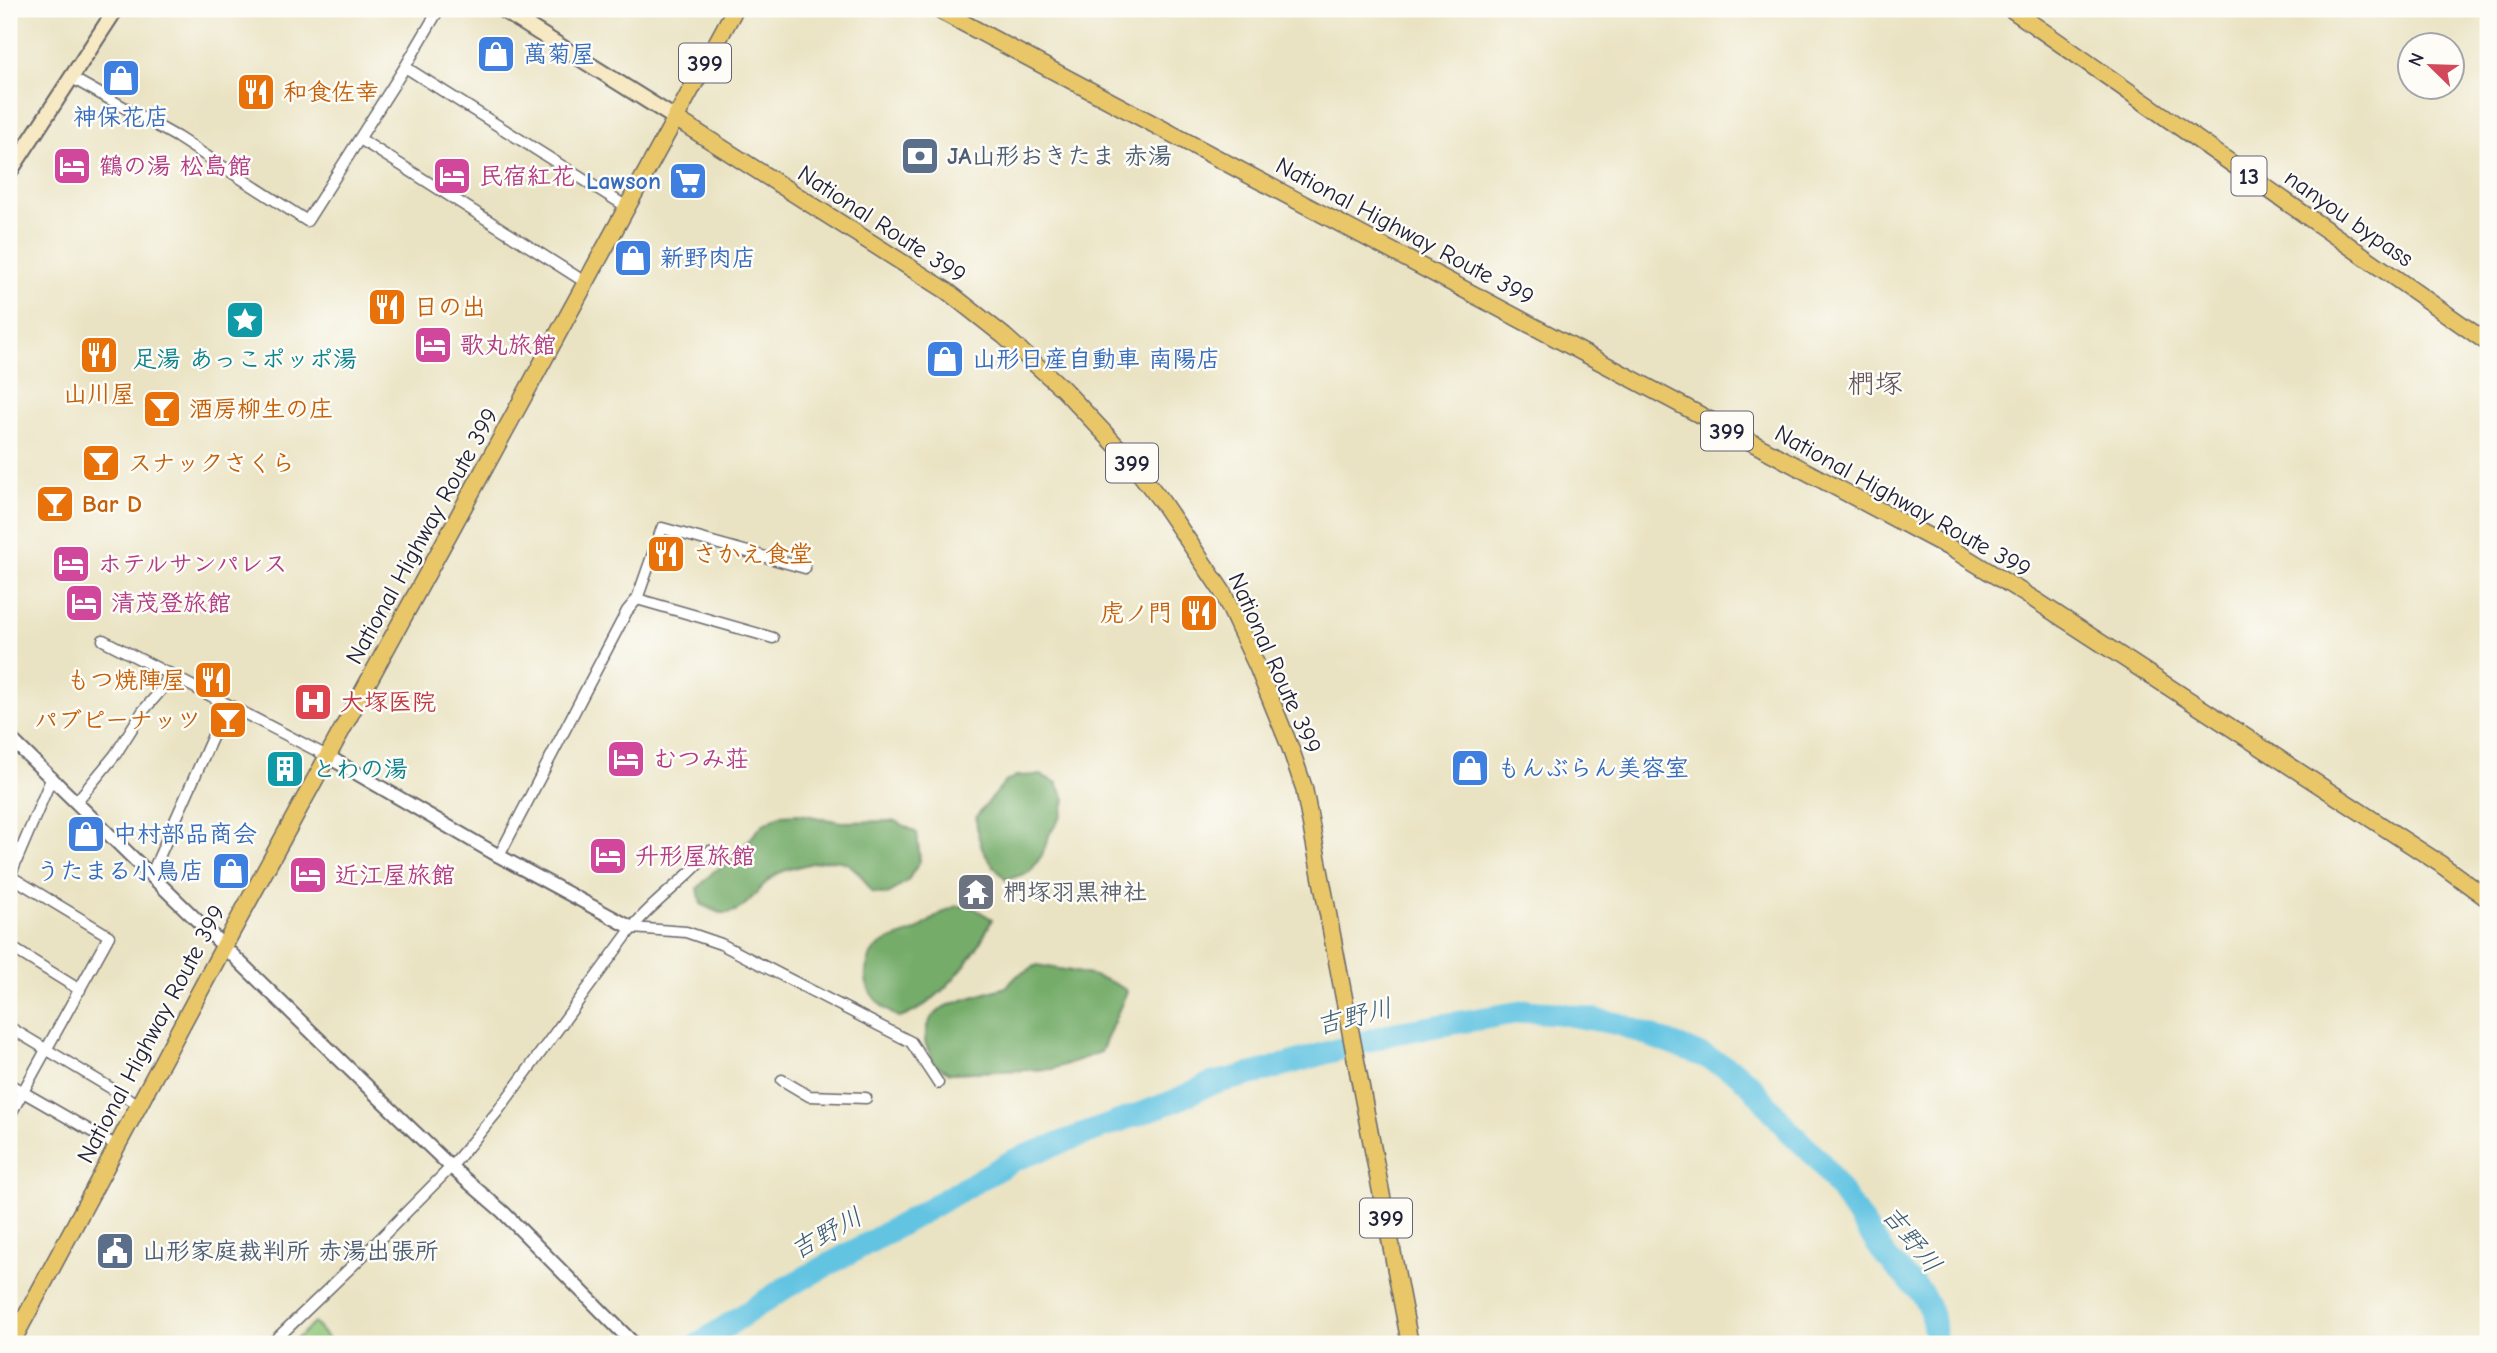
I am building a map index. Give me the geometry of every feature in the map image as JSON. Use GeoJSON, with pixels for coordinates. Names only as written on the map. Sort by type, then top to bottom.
{"type":"FeatureCollection","features":[{"type":"Feature","properties":{"kind":"highway","name":"National Highway Route 399"},"geometry":{"type":"LineString","coordinates":[[13,1342],[223,948],[735,9]]}},
{"type":"Feature","properties":{"kind":"highway","name":"National Highway Route 399"},"geometry":{"type":"LineString","coordinates":[[937,9],[1952,549],[2035,600],[2439,863],[2488,899]]}},
{"type":"Feature","properties":{"kind":"highway","name":"nanyou bypass"},"geometry":{"type":"LineString","coordinates":[[2011,9],[2488,343]]}},
{"type":"Feature","properties":{"kind":"highway","name":"National Route 399"},"geometry":{"type":"LineString","coordinates":[[675,118],[947,291],[1004,336],[1063,389],[1127,457],[1162,502],[1222,591],[1290,747],[1304,788],[1410,1344]]}},
{"type":"Feature","properties":{"kind":"main road"},"geometry":{"type":"LineString","coordinates":[[9,173],[116,9]]}},
{"type":"Feature","properties":{"kind":"main road"},"geometry":{"type":"LineString","coordinates":[[501,9],[675,118]]}},
{"type":"Feature","properties":{"kind":"street"},"geometry":{"type":"LineString","coordinates":[[72,78],[177,137],[307,222],[439,9]]}},
{"type":"Feature","properties":{"kind":"street"},"geometry":{"type":"LineString","coordinates":[[405,67],[627,207]]}},
{"type":"Feature","properties":{"kind":"street"},"geometry":{"type":"LineString","coordinates":[[360,139],[585,282]]}},
{"type":"Feature","properties":{"kind":"street"},"geometry":{"type":"LineString","coordinates":[[499,856],[627,611],[637,599],[662,528],[805,568]]}},
{"type":"Feature","properties":{"kind":"street"},"geometry":{"type":"LineString","coordinates":[[637,599],[773,638]]}},
{"type":"Feature","properties":{"kind":"street"},"geometry":{"type":"LineString","coordinates":[[103,640],[327,756],[499,856],[632,928],[686,932],[721,944],[911,1042],[937,1083]]}},
{"type":"Feature","properties":{"kind":"street"},"geometry":{"type":"LineString","coordinates":[[77,801],[116,755],[143,711],[163,688],[169,673]]}},
{"type":"Feature","properties":{"kind":"street"},"geometry":{"type":"LineString","coordinates":[[151,875],[227,704]]}},
{"type":"Feature","properties":{"kind":"street"},"geometry":{"type":"LineString","coordinates":[[9,737],[450,1167],[503,1212],[630,1341]]}},
{"type":"Feature","properties":{"kind":"street"},"geometry":{"type":"LineString","coordinates":[[9,1117],[109,936],[9,877],[52,777]]}},
{"type":"Feature","properties":{"kind":"street"},"geometry":{"type":"LineString","coordinates":[[271,1344],[450,1167],[497,1112],[648,908],[697,867],[710,851]]}},
{"type":"Feature","properties":{"kind":"street"},"geometry":{"type":"LineString","coordinates":[[9,946],[80,990]]}},
{"type":"Feature","properties":{"kind":"street"},"geometry":{"type":"LineString","coordinates":[[9,1027],[139,1105]]}},
{"type":"Feature","properties":{"kind":"street"},"geometry":{"type":"LineString","coordinates":[[782,1080],[808,1096],[866,1098]]}},
{"type":"Feature","properties":{"kind":"street"},"geometry":{"type":"LineString","coordinates":[[9,1084],[117,1146]]}},
{"type":"Feature","properties":{"kind":"green space"},"geometry":{"type":"Polygon","coordinates":[[[1041,775],[1057,783],[1065,799],[1061,817],[1050,833],[1042,855],[1030,872],[1006,880],[984,852],[976,817],[1004,783],[1016,776],[1041,775]]]}},
{"type":"Feature","properties":{"kind":"green space"},"geometry":{"type":"Polygon","coordinates":[[[800,814],[841,822],[896,821],[917,833],[920,861],[908,880],[887,895],[872,892],[852,866],[845,862],[829,860],[778,873],[743,906],[730,913],[719,912],[701,904],[698,888],[713,872],[730,862],[762,825],[780,815],[800,814]]]}},
{"type":"Feature","properties":{"kind":"green space"},"geometry":{"type":"Polygon","coordinates":[[[957,906],[970,906],[992,919],[976,949],[955,978],[929,1002],[900,1018],[885,1009],[873,996],[866,981],[868,963],[874,950],[881,944],[915,931],[957,906]]]}},
{"type":"Feature","properties":{"kind":"green space"},"geometry":{"type":"Polygon","coordinates":[[[1037,965],[1096,976],[1127,991],[1101,1052],[1053,1069],[950,1073],[934,1064],[925,1042],[927,1026],[932,1017],[944,1007],[1006,987],[1018,975],[1037,965]]]}},
{"type":"Feature","properties":{"kind":"green space"},"geometry":{"type":"Polygon","coordinates":[[[314,1323],[333,1344],[291,1344],[314,1323]]]}},
{"type":"Feature","properties":{"kind":"waterway","name":"吉野川"},"geometry":{"type":"LineString","coordinates":[[699,1344],[785,1288],[1014,1160],[1174,1101],[1210,1084],[1395,1033],[1527,1011],[1557,1013],[1619,1024],[1706,1057],[1732,1070],[1749,1083],[1790,1132],[1819,1160],[1886,1257],[1922,1294],[1932,1314],[1936,1344]]}},
{"type":"Feature","properties":{"kind":"place","name":"萬菊屋"},"geometry":{"type":"Point","coordinates":[496,54]}},
{"type":"Feature","properties":{"kind":"place","name":"神保花店"},"geometry":{"type":"Point","coordinates":[121,78]}},
{"type":"Feature","properties":{"kind":"place","name":"和食佐幸"},"geometry":{"type":"Point","coordinates":[256,92]}},
{"type":"Feature","properties":{"kind":"place","name":"JA山形おきたま 赤湯"},"geometry":{"type":"Point","coordinates":[920,156]}},
{"type":"Feature","properties":{"kind":"place","name":"鶴の湯 松島館"},"geometry":{"type":"Point","coordinates":[72,166]}},
{"type":"Feature","properties":{"kind":"place","name":"民宿紅花"},"geometry":{"type":"Point","coordinates":[452,176]}},
{"type":"Feature","properties":{"kind":"place","name":"Lawson"},"geometry":{"type":"Point","coordinates":[688,181]}},
{"type":"Feature","properties":{"kind":"place","name":"新野肉店"},"geometry":{"type":"Point","coordinates":[633,258]}},
{"type":"Feature","properties":{"kind":"place","name":"日の出"},"geometry":{"type":"Point","coordinates":[387,307]}},
{"type":"Feature","properties":{"kind":"place","name":"足湯 あっこポッポ湯"},"geometry":{"type":"Point","coordinates":[245,320]}},
{"type":"Feature","properties":{"kind":"place","name":"歌丸旅館"},"geometry":{"type":"Point","coordinates":[433,345]}},
{"type":"Feature","properties":{"kind":"place","name":"山川屋"},"geometry":{"type":"Point","coordinates":[99,355]}},
{"type":"Feature","properties":{"kind":"place","name":"山形日産自動車 南陽店"},"geometry":{"type":"Point","coordinates":[945,359]}},
{"type":"Feature","properties":{"kind":"place","name":"酒房柳生の庄"},"geometry":{"type":"Point","coordinates":[162,409]}},
{"type":"Feature","properties":{"kind":"place","name":"スナックさくら"},"geometry":{"type":"Point","coordinates":[101,463]}},
{"type":"Feature","properties":{"kind":"place","name":"Bar D"},"geometry":{"type":"Point","coordinates":[55,504]}},
{"type":"Feature","properties":{"kind":"place","name":"さかえ食堂"},"geometry":{"type":"Point","coordinates":[666,554]}},
{"type":"Feature","properties":{"kind":"place","name":"ホテルサンパレス"},"geometry":{"type":"Point","coordinates":[71,564]}},
{"type":"Feature","properties":{"kind":"place","name":"清茂登旅館"},"geometry":{"type":"Point","coordinates":[84,603]}},
{"type":"Feature","properties":{"kind":"place","name":"虎ノ門"},"geometry":{"type":"Point","coordinates":[1199,613]}},
{"type":"Feature","properties":{"kind":"place","name":"もつ焼陣屋"},"geometry":{"type":"Point","coordinates":[213,680]}},
{"type":"Feature","properties":{"kind":"place","name":"大塚医院"},"geometry":{"type":"Point","coordinates":[313,702]}},
{"type":"Feature","properties":{"kind":"place","name":"パブピーナッツ"},"geometry":{"type":"Point","coordinates":[228,720]}},
{"type":"Feature","properties":{"kind":"place","name":"むつみ荘"},"geometry":{"type":"Point","coordinates":[626,759]}},
{"type":"Feature","properties":{"kind":"place","name":"もんぶらん美容室"},"geometry":{"type":"Point","coordinates":[1470,768]}},
{"type":"Feature","properties":{"kind":"place","name":"とわの湯"},"geometry":{"type":"Point","coordinates":[285,769]}},
{"type":"Feature","properties":{"kind":"place","name":"中村部品商会"},"geometry":{"type":"Point","coordinates":[86,834]}},
{"type":"Feature","properties":{"kind":"place","name":"升形屋旅館"},"geometry":{"type":"Point","coordinates":[608,856]}},
{"type":"Feature","properties":{"kind":"place","name":"うたまる小鳥店"},"geometry":{"type":"Point","coordinates":[231,871]}},
{"type":"Feature","properties":{"kind":"place","name":"近江屋旅館"},"geometry":{"type":"Point","coordinates":[308,875]}},
{"type":"Feature","properties":{"kind":"place","name":"椚塚羽黒神社"},"geometry":{"type":"Point","coordinates":[976,892]}},
{"type":"Feature","properties":{"kind":"place","name":"山形家庭裁判所 赤湯出張所"},"geometry":{"type":"Point","coordinates":[115,1251]}},
{"type":"Feature","properties":{"kind":"district","name":"椚塚"},"geometry":{"type":"Point","coordinates":[1875,383]}}]}
